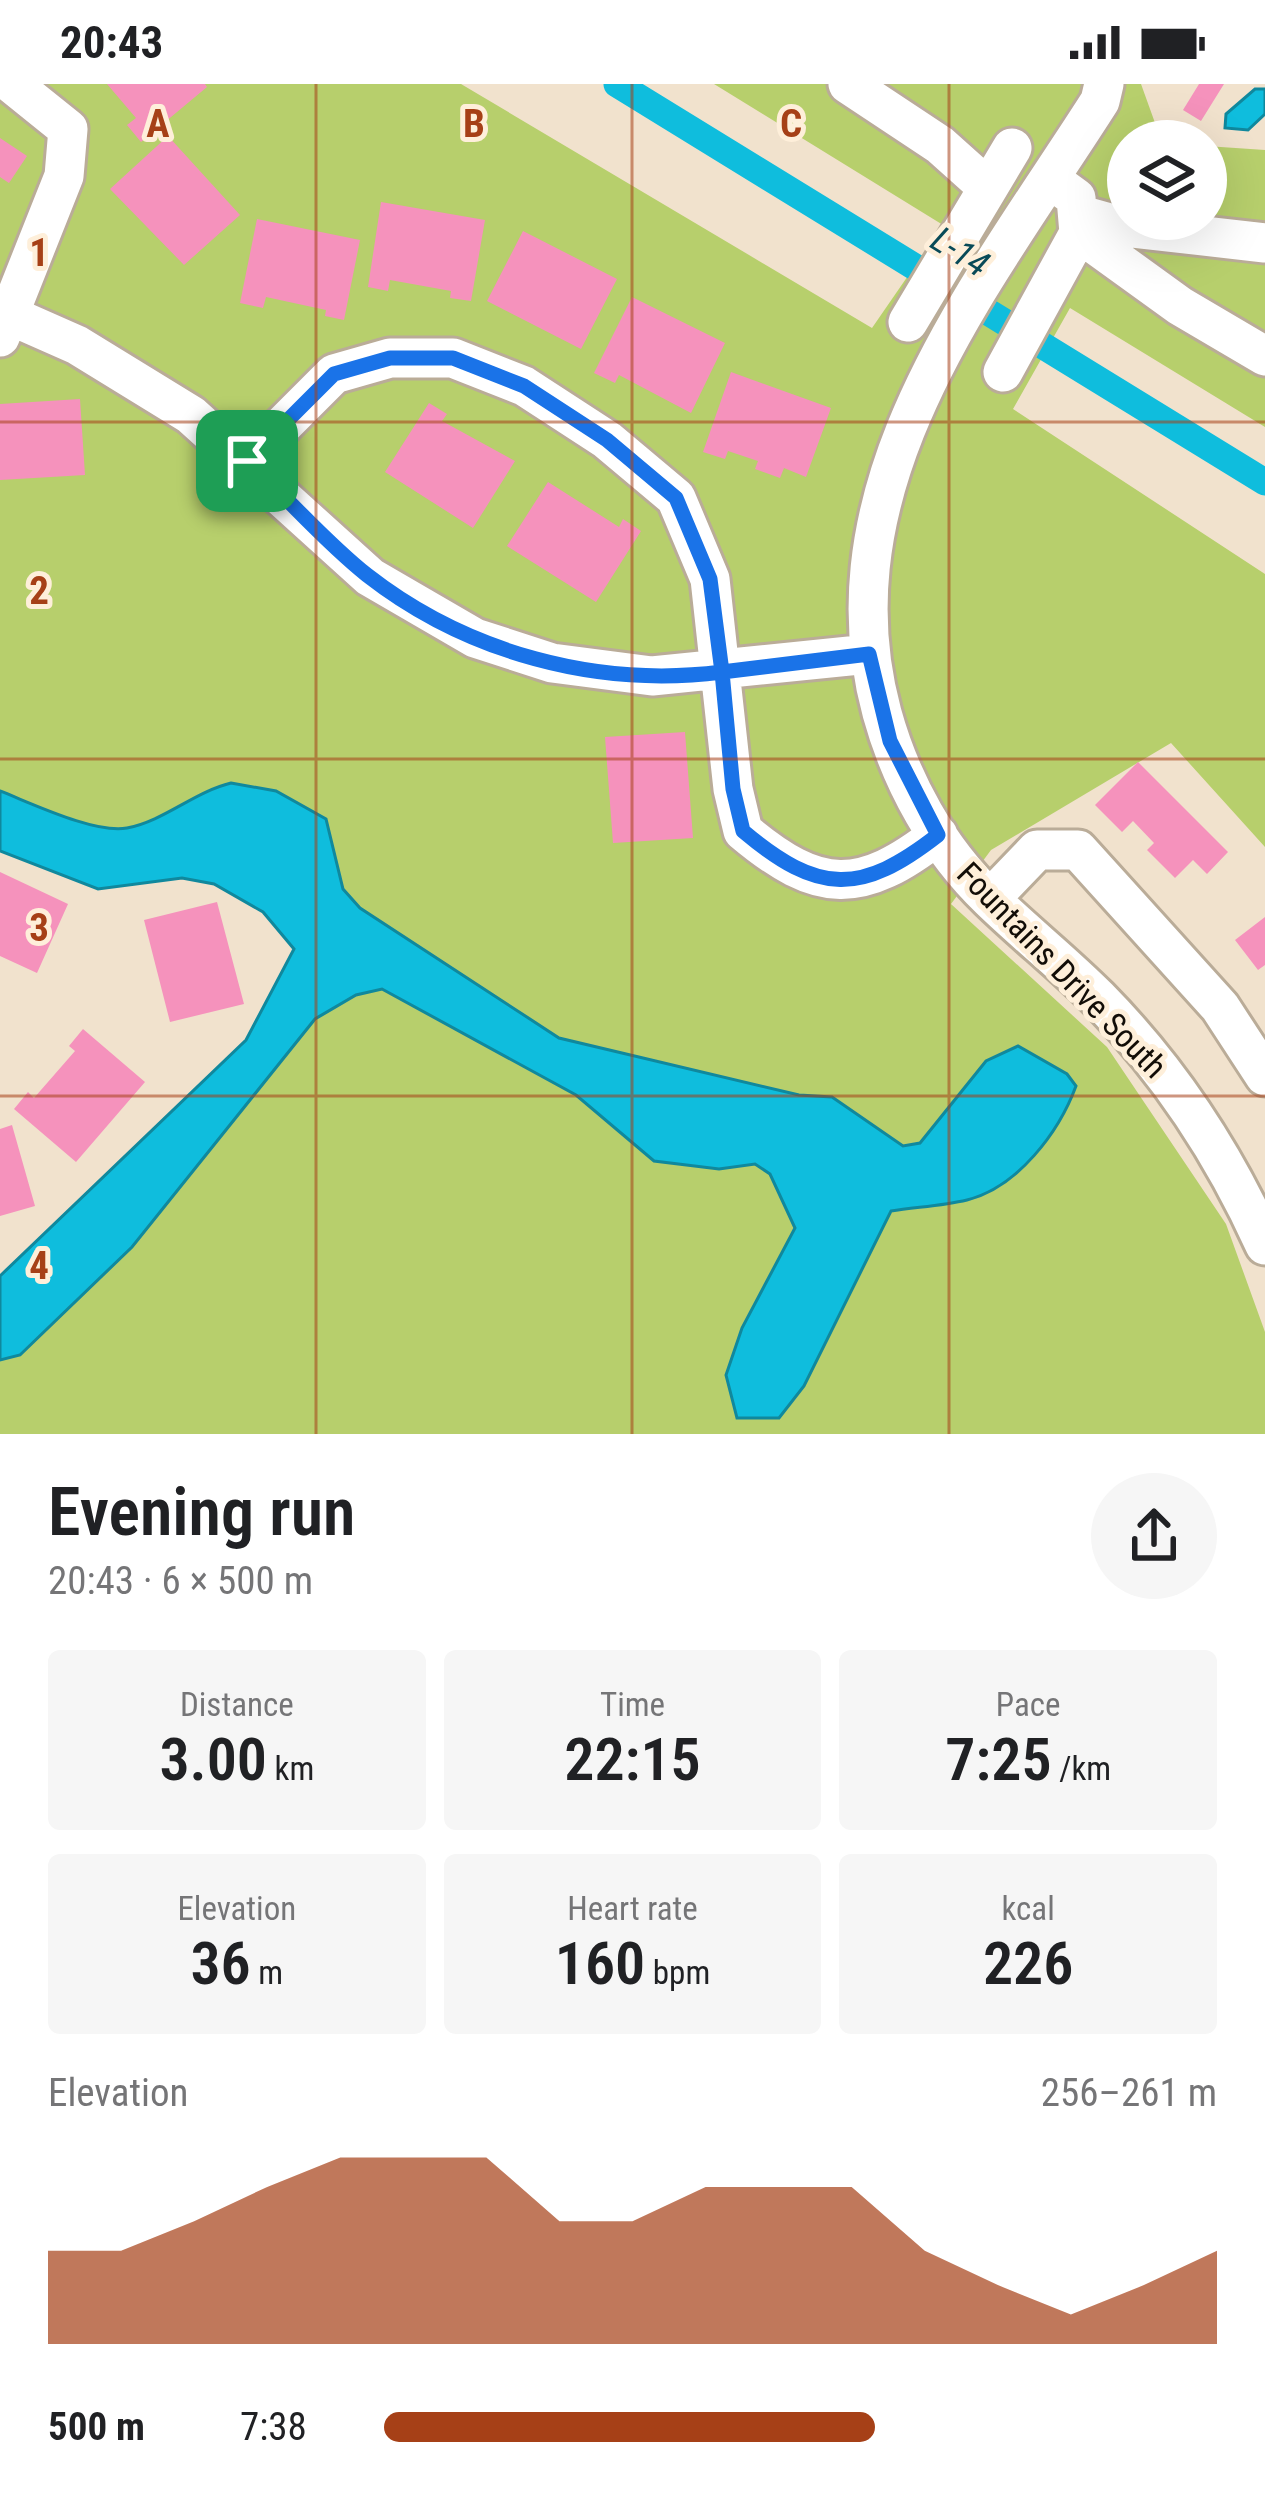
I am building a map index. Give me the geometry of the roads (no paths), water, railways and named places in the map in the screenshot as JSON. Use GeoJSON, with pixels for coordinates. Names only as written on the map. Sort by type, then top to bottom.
{"type":"FeatureCollection","features":[{"type":"Feature","properties":{"kind":"street"},"geometry":{"type":"LineString","coordinates":[[12,84],[68,129],[64,176],[4,321],[147,385],[247,461],[370,577],[475,638],[591,671],[652,676],[722,672],[869,654]]}},
{"type":"Feature","properties":{"kind":"street"},"geometry":{"type":"LineString","coordinates":[[848,84],[940,145],[988,188]]}},
{"type":"Feature","properties":{"kind":"street","name":"Fountains Drive South"},"geometry":{"type":"LineString","coordinates":[[1110,90],[941,352],[910,415],[877,504],[866,598],[869,654],[890,741],[938,835],[990,899],[1100,1000],[1154,1061],[1215,1149],[1265,1245]]}},
{"type":"Feature","properties":{"kind":"street"},"geometry":{"type":"LineString","coordinates":[[908,322],[1012,148]]}},
{"type":"Feature","properties":{"kind":"street"},"geometry":{"type":"LineString","coordinates":[[1003,372],[1061,274],[1080,224],[1076,198],[1051,179]]}},
{"type":"Feature","properties":{"kind":"street"},"geometry":{"type":"LineString","coordinates":[[1080,224],[1265,242]]}},
{"type":"Feature","properties":{"kind":"street"},"geometry":{"type":"LineString","coordinates":[[1080,224],[1180,306],[1265,356]]}},
{"type":"Feature","properties":{"kind":"street"},"geometry":{"type":"LineString","coordinates":[[247,461],[334,374],[390,358],[453,358],[524,386],[607,440],[676,498],[710,579],[737,815],[755,841],[803,871],[843,884],[886,870],[938,835]]}},
{"type":"Feature","properties":{"kind":"street"},"geometry":{"type":"LineString","coordinates":[[990,899],[1037,850],[1078,850],[1220,1007],[1265,1076]]}},
{"type":"Feature","properties":{"kind":"water"},"geometry":{"type":"Polygon","coordinates":[[[1255,89],[1265,89],[1265,114],[1248,130],[1227,128],[1226,114],[1255,89]]]}},
{"type":"Feature","properties":{"kind":"water"},"geometry":{"type":"Polygon","coordinates":[[[231,783],[276,791],[326,819],[343,889],[360,908],[559,1038],[799,1095],[832,1097],[903,1146],[920,1143],[986,1061],[1018,1046],[1067,1074],[1076,1086],[1047,1139],[1003,1183],[967,1200],[891,1211],[804,1386],[779,1418],[737,1418],[726,1375],[742,1328],[795,1228],[770,1174],[755,1164],[719,1169],[654,1161],[576,1095],[382,989],[356,995],[315,1019],[132,1247],[20,1355],[0,1360],[0,1276],[246,1040],[294,949],[263,912],[214,884],[182,878],[98,889],[0,851],[0,791],[63,816],[114,829],[141,824],[231,783]]]}},
{"type":"Feature","properties":{"kind":"waterway","name":"L-14"},"geometry":{"type":"LineString","coordinates":[[617,84],[1265,482]]}}]}
